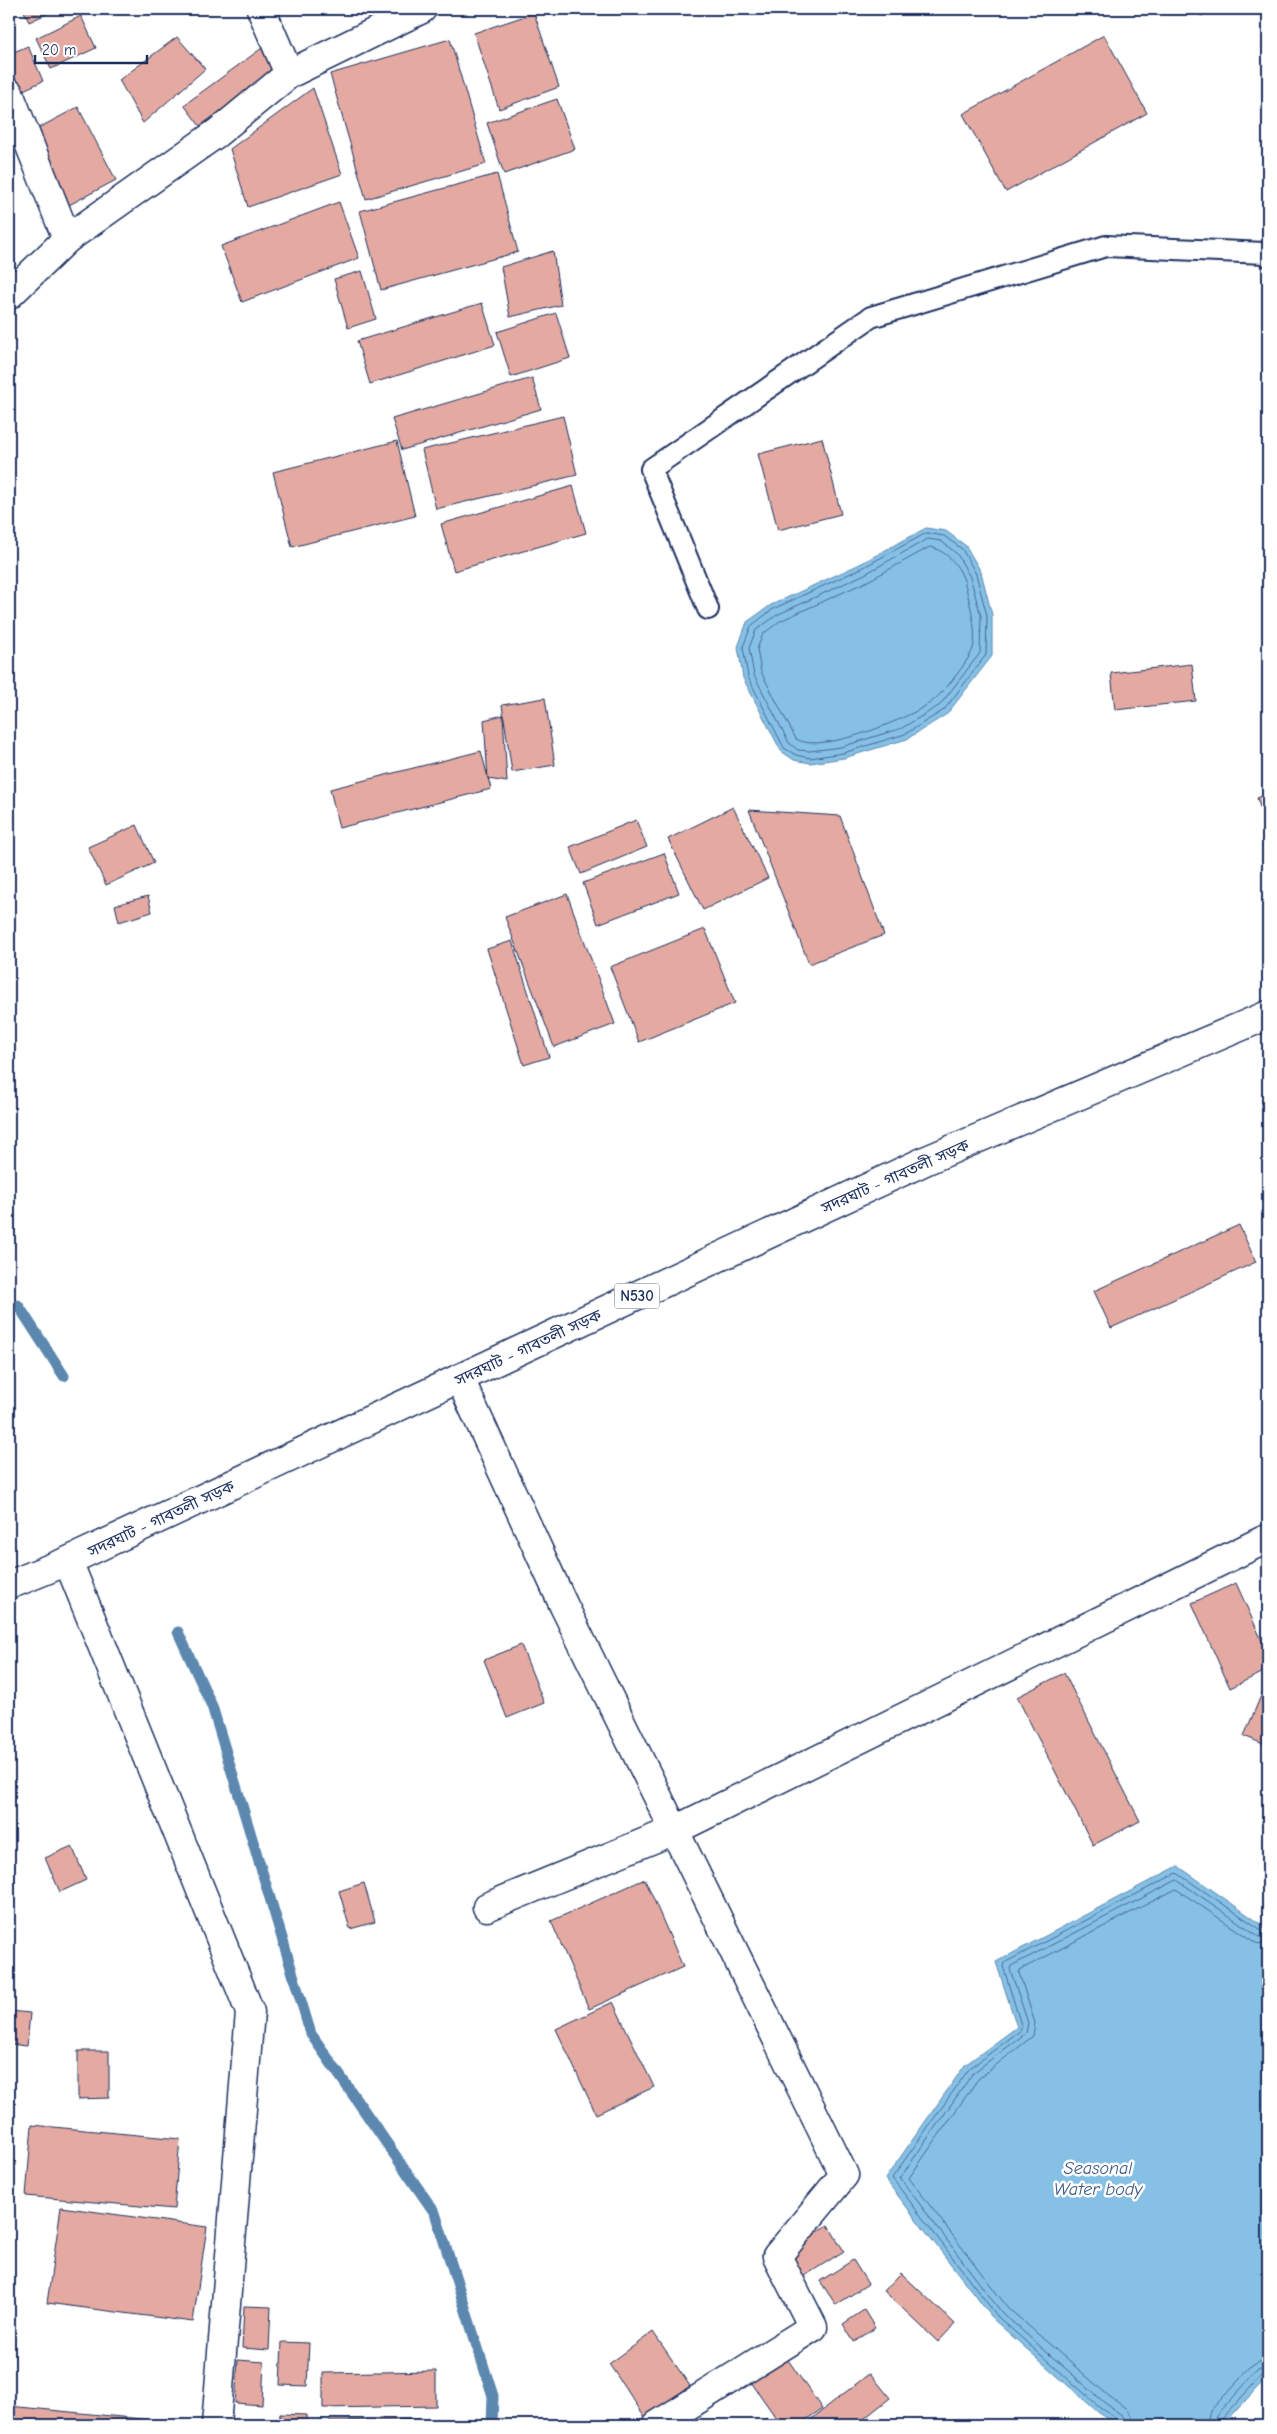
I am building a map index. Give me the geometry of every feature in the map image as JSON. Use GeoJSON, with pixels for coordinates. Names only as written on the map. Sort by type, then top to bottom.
{"type":"FeatureCollection","features":[{"type":"Feature","properties":{"kind":"main road"},"geometry":{"type":"LineString","coordinates":[[261,9],[289,74]]}},
{"type":"Feature","properties":{"kind":"main road"},"geometry":{"type":"LineString","coordinates":[[9,295],[67,239],[217,133],[289,74],[410,12]]}},
{"type":"Feature","properties":{"kind":"main road"},"geometry":{"type":"LineString","coordinates":[[9,93],[67,239]]}},
{"type":"Feature","properties":{"kind":"main road","name":"সদরঘাট - গাবতলী সড়ক"},"geometry":{"type":"LineString","coordinates":[[9,1585],[68,1561],[927,1160],[1268,1015]]}},
{"type":"Feature","properties":{"kind":"main road"},"geometry":{"type":"LineString","coordinates":[[460,1379],[564,1606],[844,2175],[778,2256],[813,2327],[658,2425]]}},
{"type":"Feature","properties":{"kind":"main road"},"geometry":{"type":"LineString","coordinates":[[486,1908],[675,1830],[1264,1540]]}},
{"type":"Feature","properties":{"kind":"main road"},"geometry":{"type":"LineString","coordinates":[[68,1561],[250,2012],[216,2425]]}},
{"type":"Feature","properties":{"kind":"lane"},"geometry":{"type":"LineString","coordinates":[[708,609],[651,469],[871,317],[1106,246],[1265,253],[1268,256]]}},
{"type":"Feature","properties":{"kind":"water"},"geometry":{"type":"Polygon","coordinates":[[[926,528],[946,531],[966,546],[981,572],[992,615],[992,656],[947,714],[907,739],[844,758],[810,763],[794,760],[781,751],[743,678],[738,647],[747,622],[771,605],[860,564],[926,528]]]}},
{"type":"Feature","properties":{"kind":"water","name":"Seasonal Water body"},"geometry":{"type":"Polygon","coordinates":[[[1178,1866],[1268,1929],[1268,2376],[1223,2425],[1118,2425],[1099,2413],[994,2320],[885,2179],[965,2065],[1017,2027],[996,1962],[1178,1866]]]}},
{"type":"Feature","properties":{"kind":"building"},"geometry":{"type":"Polygon","coordinates":[[[23,9],[57,9],[29,22],[23,9]]]}},
{"type":"Feature","properties":{"kind":"building"},"geometry":{"type":"Polygon","coordinates":[[[1198,9],[1216,9],[1201,16],[1198,9]]]}},
{"type":"Feature","properties":{"kind":"building"},"geometry":{"type":"Polygon","coordinates":[[[534,13],[559,87],[499,109],[474,33],[534,13]]]}},
{"type":"Feature","properties":{"kind":"building"},"geometry":{"type":"Polygon","coordinates":[[[81,16],[96,48],[51,69],[36,38],[81,16]]]}},
{"type":"Feature","properties":{"kind":"building"},"geometry":{"type":"Polygon","coordinates":[[[1104,35],[1147,113],[1006,192],[963,114],[1104,35]]]}},
{"type":"Feature","properties":{"kind":"building"},"geometry":{"type":"Polygon","coordinates":[[[177,37],[205,69],[143,123],[119,80],[177,37]]]}},
{"type":"Feature","properties":{"kind":"building"},"geometry":{"type":"Polygon","coordinates":[[[450,39],[486,164],[366,199],[330,74],[450,39]]]}},
{"type":"Feature","properties":{"kind":"building"},"geometry":{"type":"Polygon","coordinates":[[[28,46],[43,81],[19,92],[9,68],[9,54],[28,46]]]}},
{"type":"Feature","properties":{"kind":"building"},"geometry":{"type":"Polygon","coordinates":[[[262,48],[278,70],[200,126],[184,105],[262,48]]]}},
{"type":"Feature","properties":{"kind":"building"},"geometry":{"type":"Polygon","coordinates":[[[313,88],[342,174],[248,207],[230,149],[313,88]]]}},
{"type":"Feature","properties":{"kind":"building"},"geometry":{"type":"Polygon","coordinates":[[[557,99],[575,149],[504,174],[487,123],[557,99]]]}},
{"type":"Feature","properties":{"kind":"building"},"geometry":{"type":"Polygon","coordinates":[[[78,107],[116,180],[69,205],[31,132],[78,107]]]}},
{"type":"Feature","properties":{"kind":"building"},"geometry":{"type":"Polygon","coordinates":[[[497,174],[518,252],[381,290],[360,211],[497,174]]]}},
{"type":"Feature","properties":{"kind":"building"},"geometry":{"type":"Polygon","coordinates":[[[339,202],[359,258],[242,302],[221,246],[339,202]]]}},
{"type":"Feature","properties":{"kind":"building"},"geometry":{"type":"Polygon","coordinates":[[[553,251],[561,305],[510,317],[501,267],[553,251]]]}},
{"type":"Feature","properties":{"kind":"building"},"geometry":{"type":"Polygon","coordinates":[[[362,271],[376,319],[348,328],[334,279],[362,271]]]}},
{"type":"Feature","properties":{"kind":"building"},"geometry":{"type":"Polygon","coordinates":[[[482,303],[495,345],[370,384],[357,341],[482,303]]]}},
{"type":"Feature","properties":{"kind":"building"},"geometry":{"type":"Polygon","coordinates":[[[556,313],[570,358],[511,377],[497,332],[556,313]]]}},
{"type":"Feature","properties":{"kind":"building"},"geometry":{"type":"Polygon","coordinates":[[[532,378],[541,409],[402,450],[392,419],[532,378]]]}},
{"type":"Feature","properties":{"kind":"building"},"geometry":{"type":"Polygon","coordinates":[[[563,416],[577,475],[436,509],[422,450],[563,416]]]}},
{"type":"Feature","properties":{"kind":"building"},"geometry":{"type":"Polygon","coordinates":[[[822,438],[841,514],[778,530],[758,454],[822,438]]]}},
{"type":"Feature","properties":{"kind":"building"},"geometry":{"type":"Polygon","coordinates":[[[397,441],[415,516],[292,547],[273,472],[397,441]]]}},
{"type":"Feature","properties":{"kind":"building"},"geometry":{"type":"Polygon","coordinates":[[[573,486],[586,533],[454,571],[441,524],[573,486]]]}},
{"type":"Feature","properties":{"kind":"building"},"geometry":{"type":"Polygon","coordinates":[[[1192,664],[1196,701],[1115,710],[1111,673],[1192,664]]]}},
{"type":"Feature","properties":{"kind":"building"},"geometry":{"type":"Polygon","coordinates":[[[545,698],[555,765],[512,772],[502,705],[545,698]]]}},
{"type":"Feature","properties":{"kind":"building"},"geometry":{"type":"Polygon","coordinates":[[[503,715],[507,782],[488,779],[484,720],[503,715]]]}},
{"type":"Feature","properties":{"kind":"building"},"geometry":{"type":"Polygon","coordinates":[[[481,751],[491,789],[339,828],[330,789],[481,751]]]}},
{"type":"Feature","properties":{"kind":"building"},"geometry":{"type":"Polygon","coordinates":[[[1268,794],[1268,831],[1257,798],[1268,794]]]}},
{"type":"Feature","properties":{"kind":"building"},"geometry":{"type":"Polygon","coordinates":[[[733,807],[768,878],[703,910],[668,839],[733,807]]]}},
{"type":"Feature","properties":{"kind":"building"},"geometry":{"type":"Polygon","coordinates":[[[749,810],[840,816],[884,935],[809,964],[749,810]]]}},
{"type":"Feature","properties":{"kind":"building"},"geometry":{"type":"Polygon","coordinates":[[[636,820],[647,847],[581,874],[570,847],[636,820]]]}},
{"type":"Feature","properties":{"kind":"building"},"geometry":{"type":"Polygon","coordinates":[[[137,825],[154,863],[106,885],[88,847],[137,825]]]}},
{"type":"Feature","properties":{"kind":"building"},"geometry":{"type":"Polygon","coordinates":[[[664,853],[679,893],[598,924],[583,883],[664,853]]]}},
{"type":"Feature","properties":{"kind":"building"},"geometry":{"type":"Polygon","coordinates":[[[567,894],[615,1024],[554,1047],[505,917],[567,894]]]}},
{"type":"Feature","properties":{"kind":"building"},"geometry":{"type":"Polygon","coordinates":[[[148,896],[152,912],[119,922],[115,905],[148,896]]]}},
{"type":"Feature","properties":{"kind":"building"},"geometry":{"type":"Polygon","coordinates":[[[705,929],[735,1003],[639,1042],[610,967],[705,929]]]}},
{"type":"Feature","properties":{"kind":"building"},"geometry":{"type":"Polygon","coordinates":[[[512,941],[549,1057],[524,1065],[487,949],[512,941]]]}},
{"type":"Feature","properties":{"kind":"building"},"geometry":{"type":"Polygon","coordinates":[[[1239,1225],[1256,1262],[1111,1328],[1094,1291],[1239,1225]]]}},
{"type":"Feature","properties":{"kind":"building"},"geometry":{"type":"Polygon","coordinates":[[[1236,1583],[1268,1654],[1268,1670],[1230,1688],[1192,1603],[1236,1583]]]}},
{"type":"Feature","properties":{"kind":"building"},"geometry":{"type":"Polygon","coordinates":[[[521,1645],[544,1703],[507,1718],[484,1660],[521,1645]]]}},
{"type":"Feature","properties":{"kind":"building"},"geometry":{"type":"Polygon","coordinates":[[[1064,1673],[1140,1821],[1093,1845],[1017,1697],[1064,1673]]]}},
{"type":"Feature","properties":{"kind":"building"},"geometry":{"type":"Polygon","coordinates":[[[1268,1679],[1268,1746],[1244,1736],[1268,1679]]]}},
{"type":"Feature","properties":{"kind":"building"},"geometry":{"type":"Polygon","coordinates":[[[72,1846],[86,1880],[60,1892],[45,1858],[72,1846]]]}},
{"type":"Feature","properties":{"kind":"building"},"geometry":{"type":"Polygon","coordinates":[[[645,1879],[683,1967],[589,2009],[551,1921],[645,1879]]]}},
{"type":"Feature","properties":{"kind":"building"},"geometry":{"type":"Polygon","coordinates":[[[364,1883],[375,1922],[350,1929],[339,1891],[364,1883]]]}},
{"type":"Feature","properties":{"kind":"building"},"geometry":{"type":"Polygon","coordinates":[[[613,2002],[654,2087],[596,2114],[556,2029],[613,2002]]]}},
{"type":"Feature","properties":{"kind":"building"},"geometry":{"type":"Polygon","coordinates":[[[9,2011],[30,2013],[27,2046],[9,2044],[9,2011]]]}},
{"type":"Feature","properties":{"kind":"building"},"geometry":{"type":"Polygon","coordinates":[[[78,2051],[109,2051],[109,2098],[78,2099],[78,2051]]]}},
{"type":"Feature","properties":{"kind":"building"},"geometry":{"type":"Polygon","coordinates":[[[32,2125],[180,2139],[174,2209],[26,2196],[32,2125]]]}},
{"type":"Feature","properties":{"kind":"building"},"geometry":{"type":"Polygon","coordinates":[[[61,2207],[207,2227],[193,2322],[47,2303],[61,2207]]]}},
{"type":"Feature","properties":{"kind":"building"},"geometry":{"type":"Polygon","coordinates":[[[828,2225],[844,2251],[795,2282],[779,2256],[828,2225]]]}},
{"type":"Feature","properties":{"kind":"building"},"geometry":{"type":"Polygon","coordinates":[[[853,2260],[868,2284],[836,2305],[820,2281],[853,2260]]]}},
{"type":"Feature","properties":{"kind":"building"},"geometry":{"type":"Polygon","coordinates":[[[901,2273],[955,2324],[938,2342],[884,2291],[901,2273]]]}},
{"type":"Feature","properties":{"kind":"building"},"geometry":{"type":"Polygon","coordinates":[[[244,2306],[271,2307],[269,2350],[242,2348],[244,2306]]]}},
{"type":"Feature","properties":{"kind":"building"},"geometry":{"type":"Polygon","coordinates":[[[864,2310],[875,2328],[854,2342],[843,2324],[864,2310]]]}},
{"type":"Feature","properties":{"kind":"building"},"geometry":{"type":"Polygon","coordinates":[[[653,2332],[690,2386],[645,2417],[609,2364],[653,2332]]]}},
{"type":"Feature","properties":{"kind":"building"},"geometry":{"type":"Polygon","coordinates":[[[282,2342],[309,2343],[307,2386],[280,2385],[282,2342]]]}},
{"type":"Feature","properties":{"kind":"building"},"geometry":{"type":"Polygon","coordinates":[[[786,2357],[822,2409],[798,2425],[781,2425],[751,2382],[786,2357]]]}},
{"type":"Feature","properties":{"kind":"building"},"geometry":{"type":"Polygon","coordinates":[[[238,2360],[264,2362],[262,2405],[235,2403],[238,2360]]]}},
{"type":"Feature","properties":{"kind":"building"},"geometry":{"type":"Polygon","coordinates":[[[436,2371],[436,2406],[323,2408],[323,2373],[436,2371]]]}},
{"type":"Feature","properties":{"kind":"building"},"geometry":{"type":"Polygon","coordinates":[[[870,2373],[890,2398],[856,2425],[804,2425],[870,2373]]]}},
{"type":"Feature","properties":{"kind":"building"},"geometry":{"type":"Polygon","coordinates":[[[9,2406],[203,2425],[9,2425],[9,2406]]]}},
{"type":"Feature","properties":{"kind":"building"},"geometry":{"type":"Polygon","coordinates":[[[280,2414],[306,2415],[306,2425],[279,2425],[280,2414]]]}},
{"type":"Feature","properties":{"kind":"building"},"geometry":{"type":"Polygon","coordinates":[[[767,2418],[773,2425],[758,2425],[767,2418]]]}},
{"type":"Feature","properties":{"kind":"building"},"geometry":{"type":"Polygon","coordinates":[[[441,2419],[441,2425],[330,2425],[329,2421],[441,2419]]]}},
{"type":"Feature","properties":{"kind":"building"},"geometry":{"type":"Polygon","coordinates":[[[233,2420],[259,2421],[259,2425],[232,2425],[233,2420]]]}},
{"type":"Feature","properties":{"kind":"waterway"},"geometry":{"type":"LineString","coordinates":[[9,1307],[18,1305],[64,1376]]}},
{"type":"Feature","properties":{"kind":"waterway"},"geometry":{"type":"LineString","coordinates":[[178,1632],[212,1706],[311,2034],[435,2213],[493,2396],[492,2425]]}}]}
